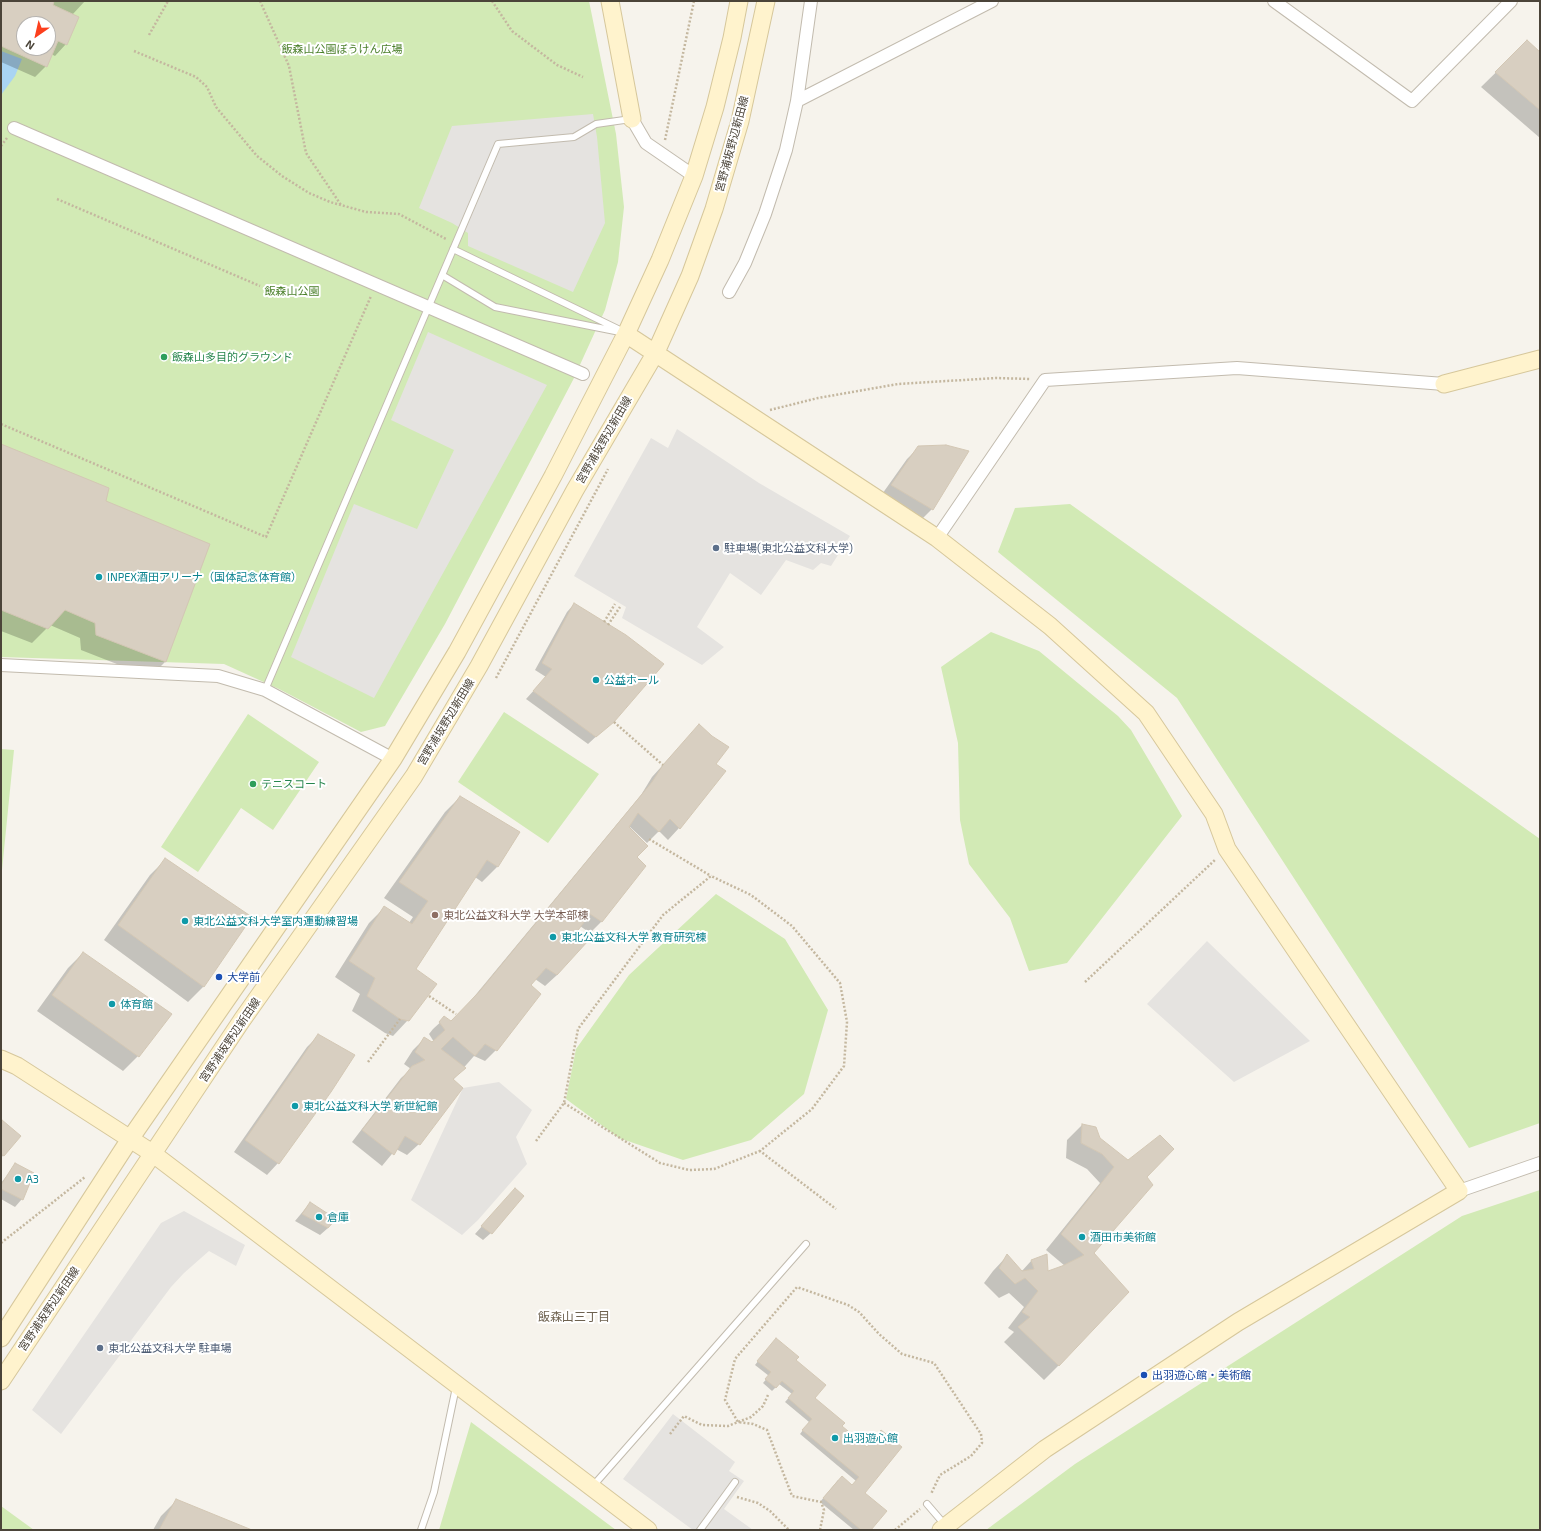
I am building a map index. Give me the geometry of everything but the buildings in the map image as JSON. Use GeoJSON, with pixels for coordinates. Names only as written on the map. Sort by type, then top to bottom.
{"type":"FeatureCollection","features":[{"type":"Feature","properties":{"kind":"main road"},"geometry":{"type":"LineString","coordinates":[[610,1],[632,119]]}},
{"type":"Feature","properties":{"kind":"main road"},"geometry":{"type":"LineString","coordinates":[[1,1338],[130,1139],[394,759],[465,639],[550,483],[626,334],[660,260],[694,176],[717,100],[739,1]]}},
{"type":"Feature","properties":{"kind":"main road","name":"宮野浦坂野辺新田線"},"geometry":{"type":"LineString","coordinates":[[1,1381],[242,1020],[414,776],[479,666],[575,490],[656,352],[690,276],[714,209],[740,121],[766,1]]}},
{"type":"Feature","properties":{"kind":"main road"},"geometry":{"type":"LineString","coordinates":[[626,334],[754,416],[937,538],[1050,626],[1146,713],[1214,814],[1227,849],[1459,1191],[1238,1322],[1045,1450],[944,1528]]}},
{"type":"Feature","properties":{"kind":"main road"},"geometry":{"type":"LineString","coordinates":[[1444,384],[1540,359]]}},
{"type":"Feature","properties":{"kind":"main road"},"geometry":{"type":"LineString","coordinates":[[1,1059],[17,1066],[152,1153],[456,1386],[648,1530]]}},
{"type":"Feature","properties":{"kind":"street"},"geometry":{"type":"LineString","coordinates":[[729,292],[745,263],[766,214],[786,150],[796,102],[811,1]]}},
{"type":"Feature","properties":{"kind":"street"},"geometry":{"type":"LineString","coordinates":[[796,102],[992,1]]}},
{"type":"Feature","properties":{"kind":"street"},"geometry":{"type":"LineString","coordinates":[[1274,1],[1412,101],[1511,1]]}},
{"type":"Feature","properties":{"kind":"street"},"geometry":{"type":"LineString","coordinates":[[632,119],[646,143],[694,176]]}},
{"type":"Feature","properties":{"kind":"street"},"geometry":{"type":"LineString","coordinates":[[14,128],[376,286],[583,374]]}},
{"type":"Feature","properties":{"kind":"street"},"geometry":{"type":"LineString","coordinates":[[937,538],[1045,380],[1237,368],[1444,384]]}},
{"type":"Feature","properties":{"kind":"street"},"geometry":{"type":"LineString","coordinates":[[1,665],[218,676],[265,690],[394,759]]}},
{"type":"Feature","properties":{"kind":"street"},"geometry":{"type":"LineString","coordinates":[[1459,1191],[1540,1163]]}},
{"type":"Feature","properties":{"kind":"lane"},"geometry":{"type":"LineString","coordinates":[[265,690],[498,144],[574,137],[596,124],[632,119]]}},
{"type":"Feature","properties":{"kind":"lane"},"geometry":{"type":"LineString","coordinates":[[453,249],[626,334]]}},
{"type":"Feature","properties":{"kind":"lane"},"geometry":{"type":"LineString","coordinates":[[442,275],[495,307],[626,334]]}},
{"type":"Feature","properties":{"kind":"lane"},"geometry":{"type":"LineString","coordinates":[[591,1488],[806,1244]]}},
{"type":"Feature","properties":{"kind":"lane"},"geometry":{"type":"LineString","coordinates":[[421,1530],[434,1492],[456,1386]]}},
{"type":"Feature","properties":{"kind":"lane"},"geometry":{"type":"LineString","coordinates":[[700,1530],[735,1482]]}},
{"type":"Feature","properties":{"kind":"lane"},"geometry":{"type":"LineString","coordinates":[[927,1504],[944,1528]]}},
{"type":"Feature","properties":{"kind":"path"},"geometry":{"type":"LineString","coordinates":[[149,35],[168,1]]}},
{"type":"Feature","properties":{"kind":"path"},"geometry":{"type":"LineString","coordinates":[[260,1],[289,66],[306,153],[341,205]]}},
{"type":"Feature","properties":{"kind":"path"},"geometry":{"type":"LineString","coordinates":[[492,1],[512,31],[557,65],[583,77]]}},
{"type":"Feature","properties":{"kind":"path"},"geometry":{"type":"LineString","coordinates":[[662,154],[694,1]]}},
{"type":"Feature","properties":{"kind":"path"},"geometry":{"type":"LineString","coordinates":[[134,51],[196,77],[207,87],[216,107],[256,156],[282,176],[309,193],[341,205],[366,212],[399,214],[445,237],[453,249]]}},
{"type":"Feature","properties":{"kind":"path"},"geometry":{"type":"LineString","coordinates":[[57,199],[260,286]]}},
{"type":"Feature","properties":{"kind":"path"},"geometry":{"type":"LineString","coordinates":[[1,424],[266,537],[376,286]]}},
{"type":"Feature","properties":{"kind":"path"},"geometry":{"type":"LineString","coordinates":[[754,416],[775,408],[898,384],[996,378],[1045,380]]}},
{"type":"Feature","properties":{"kind":"path"},"geometry":{"type":"LineString","coordinates":[[496,678],[609,467]]}},
{"type":"Feature","properties":{"kind":"path"},"geometry":{"type":"LineString","coordinates":[[604,622],[615,604]]}},
{"type":"Feature","properties":{"kind":"path"},"geometry":{"type":"LineString","coordinates":[[608,625],[620,607]]}},
{"type":"Feature","properties":{"kind":"path"},"geometry":{"type":"LineString","coordinates":[[614,722],[663,765]]}},
{"type":"Feature","properties":{"kind":"path"},"geometry":{"type":"LineString","coordinates":[[564,1103],[660,1163],[689,1170],[714,1169],[760,1151],[812,1109],[844,1066],[847,1022],[840,983],[792,926],[751,895],[711,876],[649,839]]}},
{"type":"Feature","properties":{"kind":"path"},"geometry":{"type":"LineString","coordinates":[[1085,982],[1227,849]]}},
{"type":"Feature","properties":{"kind":"path"},"geometry":{"type":"LineString","coordinates":[[536,1141],[564,1103],[578,1029],[663,915],[711,876]]}},
{"type":"Feature","properties":{"kind":"path"},"geometry":{"type":"LineString","coordinates":[[429,996],[456,1014]]}},
{"type":"Feature","properties":{"kind":"path"},"geometry":{"type":"LineString","coordinates":[[368,1062],[400,1019]]}},
{"type":"Feature","properties":{"kind":"path"},"geometry":{"type":"LineString","coordinates":[[760,1151],[836,1209]]}},
{"type":"Feature","properties":{"kind":"path"},"geometry":{"type":"LineString","coordinates":[[1,1243],[86,1176],[101,1184]]}},
{"type":"Feature","properties":{"kind":"path"},"geometry":{"type":"LineString","coordinates":[[738,1422],[725,1400],[735,1359],[797,1287],[848,1305],[859,1312],[879,1334],[902,1354],[934,1363],[981,1434],[982,1443],[971,1456],[940,1475],[927,1504],[895,1530]]}},
{"type":"Feature","properties":{"kind":"path"},"geometry":{"type":"LineString","coordinates":[[670,1434],[684,1416],[702,1425],[728,1426],[751,1417],[763,1406],[768,1395]]}},
{"type":"Feature","properties":{"kind":"path"},"geometry":{"type":"LineString","coordinates":[[738,1422],[753,1424],[768,1430],[792,1496],[821,1502],[824,1510],[820,1530]]}},
{"type":"Feature","properties":{"kind":"path"},"geometry":{"type":"LineString","coordinates":[[726,1494],[758,1504],[770,1511],[789,1530]]}},
{"type":"Feature","properties":{"kind":"green space","name":"飯森山公園"},"geometry":{"type":"Polygon","coordinates":[[[1,1],[589,1],[616,134],[624,207],[618,262],[605,310],[573,380],[445,624],[385,726],[361,732],[279,689],[224,664],[1,657],[1,1]]]}},
{"type":"Feature","properties":{"kind":"green space"},"geometry":{"type":"Polygon","coordinates":[[[1070,504],[1540,839],[1540,1123],[1469,1148],[1177,698],[998,552],[1015,508],[1070,504]]]}},
{"type":"Feature","properties":{"kind":"green space"},"geometry":{"type":"Polygon","coordinates":[[[991,632],[1039,651],[1118,716],[1131,730],[1182,816],[1067,963],[1029,971],[1010,918],[969,864],[960,820],[958,743],[941,667],[991,632]]]}},
{"type":"Feature","properties":{"kind":"green space"},"geometry":{"type":"Polygon","coordinates":[[[504,712],[599,774],[548,843],[458,782],[504,712]]]}},
{"type":"Feature","properties":{"kind":"green space","name":"テニスコート"},"geometry":{"type":"Polygon","coordinates":[[[248,714],[319,762],[273,830],[241,808],[198,872],[161,847],[248,714]]]}},
{"type":"Feature","properties":{"kind":"green space"},"geometry":{"type":"Polygon","coordinates":[[[1,749],[14,750],[1,880],[1,749]]]}},
{"type":"Feature","properties":{"kind":"green space"},"geometry":{"type":"Polygon","coordinates":[[[716,894],[785,939],[828,1010],[804,1094],[751,1140],[683,1160],[619,1138],[566,1099],[576,1049],[629,975],[716,894]]]}},
{"type":"Feature","properties":{"kind":"green space"},"geometry":{"type":"Polygon","coordinates":[[[1540,1190],[1540,1530],[986,1530],[1075,1464],[1462,1216],[1540,1190]]]}},
{"type":"Feature","properties":{"kind":"green space"},"geometry":{"type":"Polygon","coordinates":[[[471,1422],[616,1530],[439,1530],[471,1422]]]}},
{"type":"Feature","properties":{"kind":"green space"},"geometry":{"type":"Polygon","coordinates":[[[1,1506],[34,1530],[1,1530],[1,1506]]]}},
{"type":"Feature","properties":{"kind":"shaded area"},"geometry":{"type":"Polygon","coordinates":[[[593,114],[597,137],[605,223],[573,292],[468,246],[468,233],[452,223],[419,208],[452,126],[593,114]]]}},
{"type":"Feature","properties":{"kind":"shaded area"},"geometry":{"type":"Polygon","coordinates":[[[428,332],[547,385],[374,698],[291,657],[354,504],[417,529],[454,450],[391,420],[428,332]]]}},
{"type":"Feature","properties":{"kind":"shaded area","name":"駐車場(東北公益文科大学)"},"geometry":{"type":"Polygon","coordinates":[[[677,429],[759,483],[850,536],[831,566],[821,563],[813,570],[786,560],[761,595],[730,573],[697,627],[724,647],[702,665],[622,618],[626,607],[574,576],[651,438],[668,448],[677,429]]]}},
{"type":"Feature","properties":{"kind":"shaded area"},"geometry":{"type":"Polygon","coordinates":[[[1207,941],[1310,1041],[1234,1082],[1147,1004],[1207,941]]]}},
{"type":"Feature","properties":{"kind":"shaded area"},"geometry":{"type":"Polygon","coordinates":[[[499,1082],[532,1110],[516,1137],[527,1164],[478,1220],[462,1235],[411,1200],[463,1088],[499,1082]]]}},
{"type":"Feature","properties":{"kind":"shaded area","name":"東北公益文科大学 駐車場"},"geometry":{"type":"Polygon","coordinates":[[[184,1211],[245,1245],[236,1266],[209,1251],[184,1273],[171,1287],[61,1434],[32,1410],[161,1223],[184,1211]]]}},
{"type":"Feature","properties":{"kind":"shaded area"},"geometry":{"type":"Polygon","coordinates":[[[673,1414],[735,1462],[729,1471],[744,1481],[724,1509],[753,1530],[693,1530],[623,1479],[673,1414]]]}},
{"type":"Feature","properties":{"kind":"water"},"geometry":{"type":"Polygon","coordinates":[[[1,51],[22,59],[15,76],[1,95],[1,51]]]}},
{"type":"Feature","properties":{"kind":"place","name":"飯森山多目的グラウンド"},"geometry":{"type":"Point","coordinates":[164,357]}},
{"type":"Feature","properties":{"kind":"place","name":"駐車場(東北公益文科大学)"},"geometry":{"type":"Point","coordinates":[716,548]}},
{"type":"Feature","properties":{"kind":"place","name":"INPEX酒田アリーナ（国体記念体育館）"},"geometry":{"type":"Point","coordinates":[99,577]}},
{"type":"Feature","properties":{"kind":"place","name":"公益ホール"},"geometry":{"type":"Point","coordinates":[596,680]}},
{"type":"Feature","properties":{"kind":"place","name":"テニスコート"},"geometry":{"type":"Point","coordinates":[253,784]}},
{"type":"Feature","properties":{"kind":"place","name":"東北公益文科大学 大学本部棟"},"geometry":{"type":"Point","coordinates":[435,915]}},
{"type":"Feature","properties":{"kind":"place","name":"東北公益文科大学室内運動練習場"},"geometry":{"type":"Point","coordinates":[185,921]}},
{"type":"Feature","properties":{"kind":"place","name":"東北公益文科大学 教育研究棟"},"geometry":{"type":"Point","coordinates":[553,937]}},
{"type":"Feature","properties":{"kind":"place","name":"大学前"},"geometry":{"type":"Point","coordinates":[219,977]}},
{"type":"Feature","properties":{"kind":"place","name":"体育館"},"geometry":{"type":"Point","coordinates":[112,1004]}},
{"type":"Feature","properties":{"kind":"place","name":"東北公益文科大学 新世紀館"},"geometry":{"type":"Point","coordinates":[295,1106]}},
{"type":"Feature","properties":{"kind":"place","name":"A3"},"geometry":{"type":"Point","coordinates":[18,1179]}},
{"type":"Feature","properties":{"kind":"place","name":"倉庫"},"geometry":{"type":"Point","coordinates":[319,1217]}},
{"type":"Feature","properties":{"kind":"place","name":"酒田市美術館"},"geometry":{"type":"Point","coordinates":[1082,1237]}},
{"type":"Feature","properties":{"kind":"place","name":"東北公益文科大学 駐車場"},"geometry":{"type":"Point","coordinates":[100,1348]}},
{"type":"Feature","properties":{"kind":"place","name":"出羽遊心館・美術館"},"geometry":{"type":"Point","coordinates":[1144,1375]}},
{"type":"Feature","properties":{"kind":"place","name":"出羽遊心館"},"geometry":{"type":"Point","coordinates":[835,1438]}},
{"type":"Feature","properties":{"kind":"district","name":"飯森山三丁目"},"geometry":{"type":"Point","coordinates":[574,1317]}},
{"type":"Feature","properties":{"kind":"park label","name":"飯森山公園ぼうけん広場"},"geometry":{"type":"Point","coordinates":[342,49]}}]}
